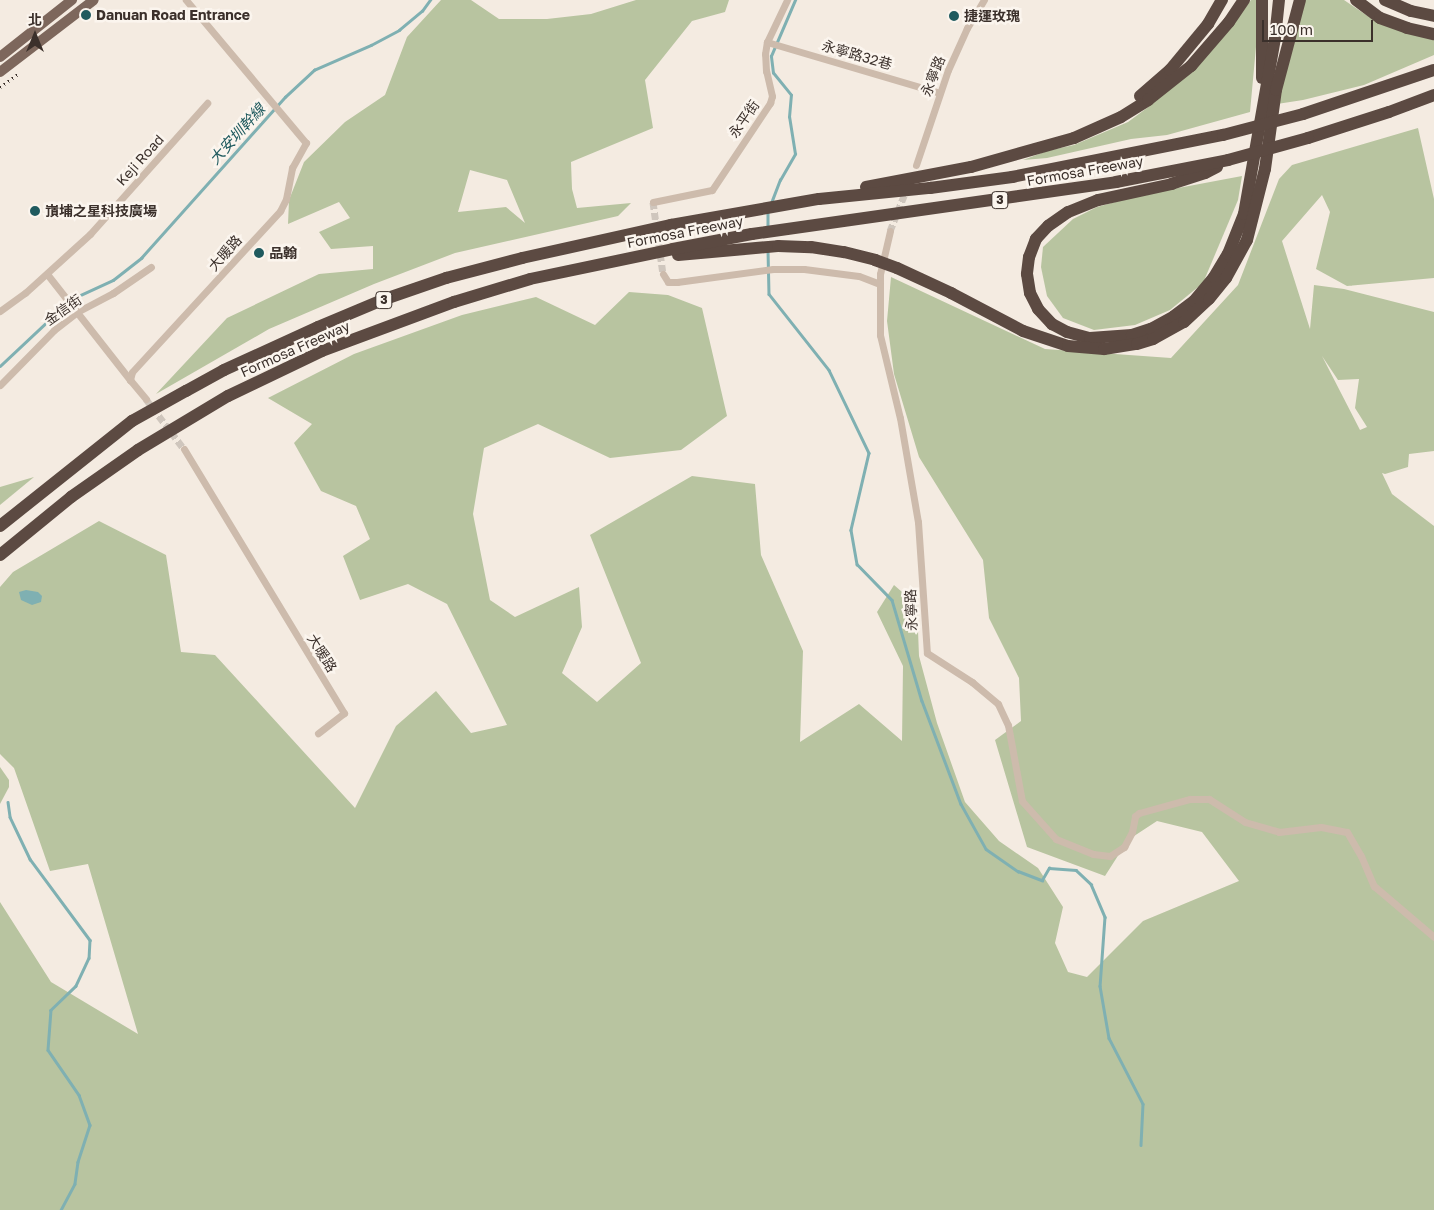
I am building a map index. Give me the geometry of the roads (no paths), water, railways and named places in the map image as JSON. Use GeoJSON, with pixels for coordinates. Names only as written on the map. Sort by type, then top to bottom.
{"type":"FeatureCollection","features":[{"type":"Feature","properties":{"kind":"highway"},"geometry":{"type":"LineString","coordinates":[[1054,143],[1108,117],[1145,92],[1170,70],[1208,24],[1222,0]]}},
{"type":"Feature","properties":{"kind":"highway"},"geometry":{"type":"LineString","coordinates":[[819,199],[854,189],[971,167],[1081,135],[1121,117],[1148,100],[1191,66],[1229,22],[1244,0]]}},
{"type":"Feature","properties":{"kind":"highway"},"geometry":{"type":"LineString","coordinates":[[1262,0],[1263,98]]}},
{"type":"Feature","properties":{"kind":"highway"},"geometry":{"type":"LineString","coordinates":[[1228,160],[1205,173],[1172,184],[1098,200],[1068,212],[1048,226],[1036,240],[1027,274],[1030,293],[1038,309],[1052,324],[1068,332],[1090,338],[1107,339],[1132,335],[1152,329],[1174,316],[1194,301],[1214,277],[1228,254],[1244,214],[1275,38],[1279,0]]}},
{"type":"Feature","properties":{"kind":"highway"},"geometry":{"type":"LineString","coordinates":[[530,279],[673,255],[768,247],[811,247],[844,252],[897,268],[951,293],[1023,331],[1068,346],[1104,349],[1137,344],[1153,339],[1184,322],[1209,299],[1238,260],[1247,240],[1265,169],[1276,90],[1284,0]]}},
{"type":"Feature","properties":{"kind":"highway"},"geometry":{"type":"LineString","coordinates":[[1276,90],[1300,0]]}},
{"type":"Feature","properties":{"kind":"highway"},"geometry":{"type":"LineString","coordinates":[[1356,0],[1380,18],[1407,28],[1434,34]]}},
{"type":"Feature","properties":{"kind":"highway"},"geometry":{"type":"LineString","coordinates":[[1385,0],[1411,11],[1434,16]]}},
{"type":"Feature","properties":{"kind":"highway","name":"Formosa Freeway"},"geometry":{"type":"LineString","coordinates":[[0,526],[132,421],[224,370],[385,299],[446,278],[522,258],[671,225],[819,199],[930,188],[1012,176],[1223,135],[1303,114],[1434,70]]}},
{"type":"Feature","properties":{"kind":"highway","name":"Formosa Freeway"},"geometry":{"type":"LineString","coordinates":[[0,555],[72,498],[138,450],[228,396],[322,351],[388,325],[530,279],[672,249],[768,232],[1042,194],[1228,160],[1308,138],[1389,112],[1434,95]]}},
{"type":"Feature","properties":{"kind":"main road"},"geometry":{"type":"LineString","coordinates":[[0,57],[72,0]]}},
{"type":"Feature","properties":{"kind":"main road"},"geometry":{"type":"LineString","coordinates":[[0,72],[94,0]]}},
{"type":"Feature","properties":{"kind":"street","name":"大暖路"},"geometry":{"type":"LineString","coordinates":[[130,380],[132,372],[141,361],[280,211],[286,199],[292,168],[306,143],[186,0]]}},
{"type":"Feature","properties":{"kind":"street","name":"永平街"},"geometry":{"type":"LineString","coordinates":[[653,202],[712,190],[770,103],[772,96],[765,63],[767,42],[787,0]]}},
{"type":"Feature","properties":{"kind":"street","name":"永寧路"},"geometry":{"type":"LineString","coordinates":[[916,165],[940,92],[967,28],[984,0]]}},
{"type":"Feature","properties":{"kind":"street","name":"永寧路32巷"},"geometry":{"type":"LineString","coordinates":[[767,42],[940,92]]}},
{"type":"Feature","properties":{"kind":"street","name":"Keji Road"},"geometry":{"type":"LineString","coordinates":[[0,311],[47,274],[90,234],[207,103]]}},
{"type":"Feature","properties":{"kind":"street","name":"永寧路"},"geometry":{"type":"LineString","coordinates":[[890,231],[880,274],[880,335],[900,418],[918,522],[927,653],[972,682],[998,704],[1008,724],[1022,801],[1056,839],[1093,854],[1110,856],[1124,846],[1132,832],[1135,816],[1139,813],[1190,799],[1209,799],[1245,822],[1279,832],[1321,827],[1347,832],[1361,856],[1374,886],[1434,937]]}},
{"type":"Feature","properties":{"kind":"street","name":"金信街"},"geometry":{"type":"LineString","coordinates":[[0,385],[54,330],[78,312],[114,293],[151,267]]}},
{"type":"Feature","properties":{"kind":"street"},"geometry":{"type":"LineString","coordinates":[[663,274],[668,282],[677,282],[773,269],[804,269],[859,276],[880,284]]}},
{"type":"Feature","properties":{"kind":"street"},"geometry":{"type":"LineString","coordinates":[[47,274],[146,399]]}},
{"type":"Feature","properties":{"kind":"street","name":"大暖路"},"geometry":{"type":"LineString","coordinates":[[184,449],[344,713],[318,733]]}},
{"type":"Feature","properties":{"kind":"water"},"geometry":{"type":"Polygon","coordinates":[[[26,590],[38,592],[42,596],[41,602],[32,605],[21,600],[19,592],[26,590]]]}},
{"type":"Feature","properties":{"kind":"waterway","name":"大安圳幹線"},"geometry":{"type":"LineString","coordinates":[[72,299],[113,280],[141,258],[285,97],[314,70],[371,45],[399,30],[422,11],[430,0]]}},
{"type":"Feature","properties":{"kind":"waterway"},"geometry":{"type":"LineString","coordinates":[[771,203],[780,180],[795,154],[789,117],[791,95],[773,73],[771,56],[795,0]]}},
{"type":"Feature","properties":{"kind":"waterway"},"geometry":{"type":"LineString","coordinates":[[768,212],[768,227]]}},
{"type":"Feature","properties":{"kind":"waterway"},"geometry":{"type":"LineString","coordinates":[[768,250],[769,294],[829,370],[869,453],[851,530],[857,564],[892,600],[922,701],[961,804],[986,849],[1018,871],[1042,880],[1049,868],[1076,870],[1091,884],[1105,917],[1100,986],[1109,1038],[1143,1104],[1141,1145]]}},
{"type":"Feature","properties":{"kind":"waterway","name":"大安圳幹線"},"geometry":{"type":"LineString","coordinates":[[0,366],[65,305]]}},
{"type":"Feature","properties":{"kind":"waterway"},"geometry":{"type":"LineString","coordinates":[[8,802],[10,817],[30,859],[90,940],[89,958],[76,986],[51,1010],[48,1050],[79,1095],[90,1125],[78,1162],[75,1184],[61,1210]]}},
{"type":"Feature","properties":{"kind":"tunnel"},"geometry":{"type":"LineString","coordinates":[[890,231],[907,188]]}},
{"type":"Feature","properties":{"kind":"tunnel"},"geometry":{"type":"LineString","coordinates":[[653,202],[663,274]]}},
{"type":"Feature","properties":{"kind":"tunnel"},"geometry":{"type":"LineString","coordinates":[[146,399],[184,449]]}},
{"type":"Feature","properties":{"kind":"railway"},"geometry":{"type":"LineString","coordinates":[[0,87],[18,74]]}},
{"type":"Feature","properties":{"kind":"place","name":"Danuan Road Entrance"},"geometry":{"type":"Point","coordinates":[86,15]}},
{"type":"Feature","properties":{"kind":"place","name":"捷運玫瑰"},"geometry":{"type":"Point","coordinates":[954,16]}},
{"type":"Feature","properties":{"kind":"place","name":"嵿埔之星科技廣場"},"geometry":{"type":"Point","coordinates":[35,211]}},
{"type":"Feature","properties":{"kind":"place","name":"品翰"},"geometry":{"type":"Point","coordinates":[259,253]}}]}
